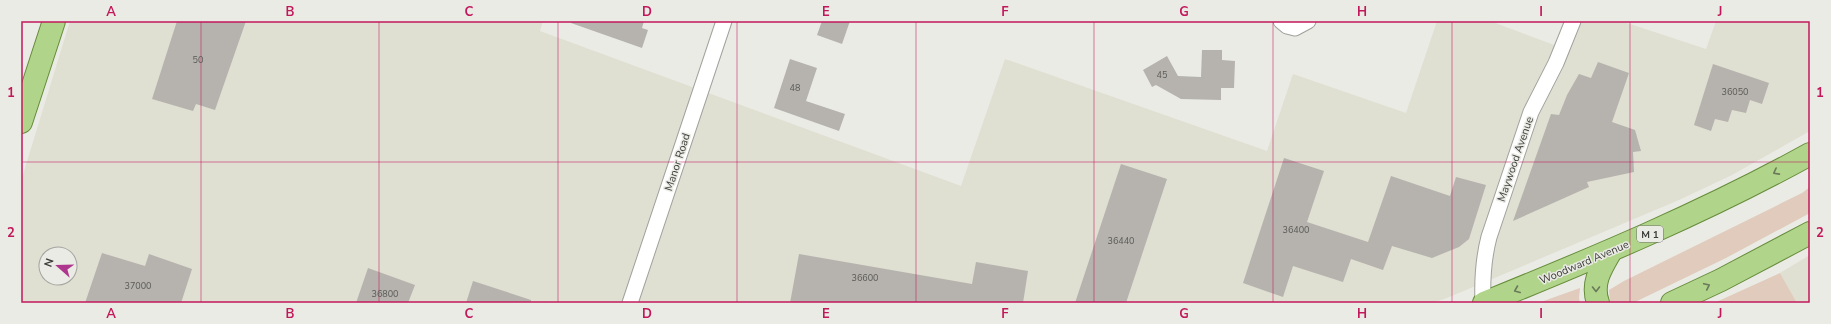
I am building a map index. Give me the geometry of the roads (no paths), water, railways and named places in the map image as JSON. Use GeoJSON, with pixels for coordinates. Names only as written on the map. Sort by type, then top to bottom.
{"type":"FeatureCollection","features":[{"type":"Feature","properties":{"kind":"main road"},"geometry":{"type":"LineString","coordinates":[[21,122],[54,21]]}},
{"type":"Feature","properties":{"kind":"main road","name":"Woodward Avenue"},"geometry":{"type":"LineString","coordinates":[[1484,303],[1611,251],[1753,184],[1810,154]]}},
{"type":"Feature","properties":{"kind":"main road"},"geometry":{"type":"LineString","coordinates":[[1672,303],[1728,276],[1810,233]]}},
{"type":"Feature","properties":{"kind":"main road"},"geometry":{"type":"LineString","coordinates":[[1598,303],[1595,294],[1596,283],[1600,270],[1611,251]]}},
{"type":"Feature","properties":{"kind":"street","name":"Manor Road"},"geometry":{"type":"LineString","coordinates":[[630,303],[724,21]]}},
{"type":"Feature","properties":{"kind":"street"},"geometry":{"type":"LineString","coordinates":[[1281,21],[1287,26],[1296,28],[1308,21]]}},
{"type":"Feature","properties":{"kind":"street","name":"Maywood Avenue"},"geometry":{"type":"LineString","coordinates":[[1484,303],[1482,278],[1483,258],[1491,230],[1531,112],[1556,62],[1572,21]]}}]}
